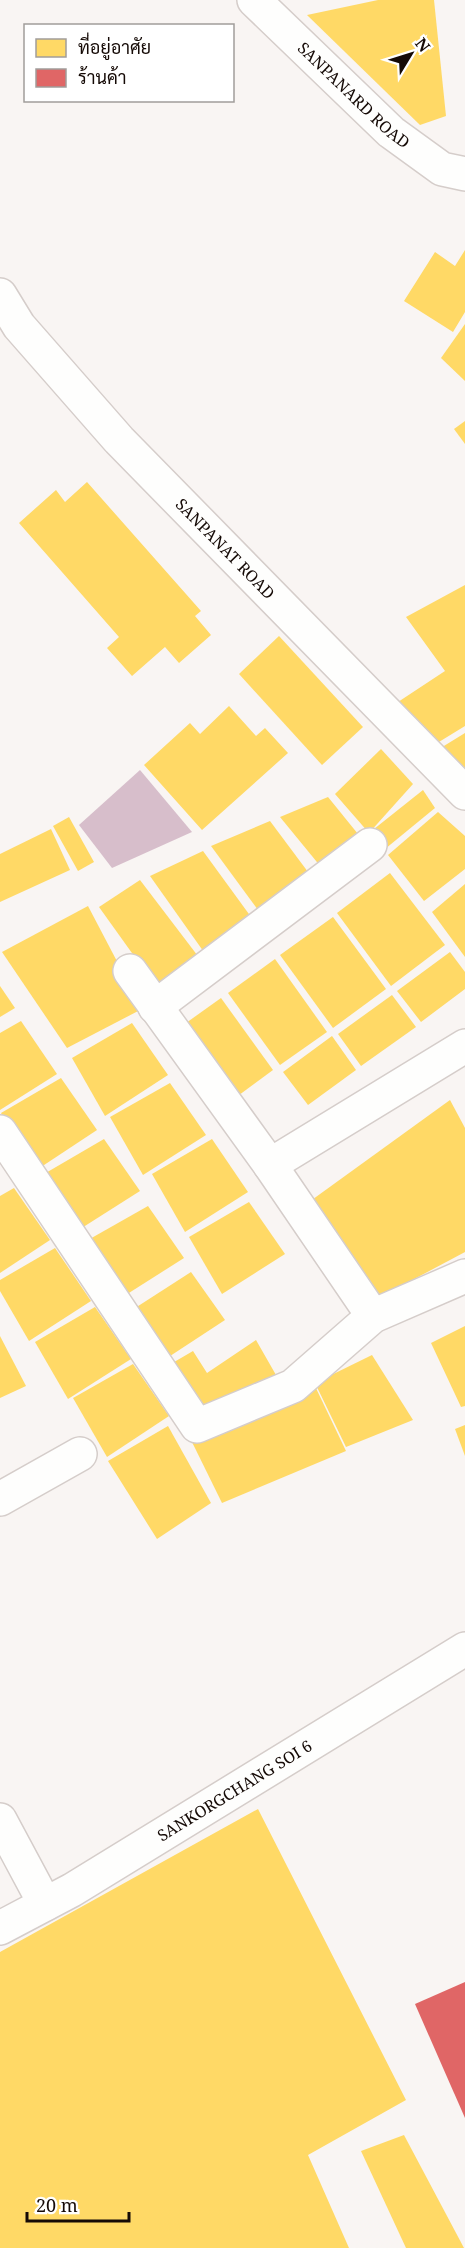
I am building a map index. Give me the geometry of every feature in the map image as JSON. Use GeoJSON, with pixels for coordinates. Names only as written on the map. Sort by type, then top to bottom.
{"type":"FeatureCollection","features":[{"type":"Feature","properties":{"kind":"street","name":"SANPANARD ROAD"},"geometry":{"type":"LineString","coordinates":[[254,0],[391,132],[442,169],[465,174]]}},
{"type":"Feature","properties":{"kind":"street","name":"SANPANAT ROAD"},"geometry":{"type":"LineString","coordinates":[[0,295],[19,326],[119,440],[465,793]]}},
{"type":"Feature","properties":{"kind":"street"},"geometry":{"type":"LineString","coordinates":[[155,1007],[370,845]]}},
{"type":"Feature","properties":{"kind":"street"},"geometry":{"type":"LineString","coordinates":[[130,972],[270,1165],[373,1316]]}},
{"type":"Feature","properties":{"kind":"street"},"geometry":{"type":"LineString","coordinates":[[270,1165],[465,1046]]}},
{"type":"Feature","properties":{"kind":"street"},"geometry":{"type":"LineString","coordinates":[[0,1132],[196,1426],[293,1386],[373,1316],[465,1276]]}},
{"type":"Feature","properties":{"kind":"street"},"geometry":{"type":"LineString","coordinates":[[0,1499],[80,1454]]}},
{"type":"Feature","properties":{"kind":"street","name":"SANKORGCHANG SOI 6"},"geometry":{"type":"LineString","coordinates":[[0,1928],[45,1904],[465,1649]]}},
{"type":"Feature","properties":{"kind":"street"},"geometry":{"type":"LineString","coordinates":[[0,1820],[45,1904]]}},
{"type":"Feature","properties":{"kind":"shaded area"},"geometry":{"type":"Polygon","coordinates":[[[140,770],[192,832],[112,868],[79,825],[140,770]]]}},
{"type":"Feature","properties":{"kind":"building: ที่อยู่อาศัย"},"geometry":{"type":"Polygon","coordinates":[[[378,0],[434,0],[446,116],[420,125],[307,15],[378,0]]]}},
{"type":"Feature","properties":{"kind":"building: ที่อยู่อาศัย"},"geometry":{"type":"Polygon","coordinates":[[[465,250],[465,312],[453,332],[404,301],[435,252],[455,266],[465,250]]]}},
{"type":"Feature","properties":{"kind":"building: ที่อยู่อาศัย"},"geometry":{"type":"Polygon","coordinates":[[[465,324],[465,381],[441,358],[465,324]]]}},
{"type":"Feature","properties":{"kind":"building: ที่อยู่อาศัย"},"geometry":{"type":"Polygon","coordinates":[[[465,421],[465,444],[454,429],[465,421]]]}},
{"type":"Feature","properties":{"kind":"building: ที่อยู่อาศัย"},"geometry":{"type":"Polygon","coordinates":[[[87,482],[201,611],[195,616],[211,635],[179,663],[165,647],[132,676],[107,648],[119,637],[19,523],[56,490],[65,502],[87,482]]]}},
{"type":"Feature","properties":{"kind":"building: ที่อยู่อาศัย"},"geometry":{"type":"Polygon","coordinates":[[[465,585],[465,726],[434,745],[398,702],[445,671],[406,617],[465,585]]]}},
{"type":"Feature","properties":{"kind":"building: ที่อยู่อาศัย"},"geometry":{"type":"Polygon","coordinates":[[[279,636],[363,727],[322,765],[239,674],[279,636]]]}},
{"type":"Feature","properties":{"kind":"building: ที่อยู่อาศัย"},"geometry":{"type":"Polygon","coordinates":[[[229,706],[256,736],[265,728],[288,753],[202,830],[144,765],[190,723],[200,734],[229,706]]]}},
{"type":"Feature","properties":{"kind":"building: ที่อยู่อาศัย"},"geometry":{"type":"Polygon","coordinates":[[[465,733],[465,778],[439,749],[465,733]]]}},
{"type":"Feature","properties":{"kind":"building: ที่อยู่อาศัย"},"geometry":{"type":"Polygon","coordinates":[[[381,749],[413,784],[369,833],[335,794],[381,749]]]}},
{"type":"Feature","properties":{"kind":"building: ที่อยู่อาศัย"},"geometry":{"type":"Polygon","coordinates":[[[423,790],[435,808],[385,849],[369,833],[423,790]]]}},
{"type":"Feature","properties":{"kind":"building: ที่อยู่อาศัย"},"geometry":{"type":"Polygon","coordinates":[[[328,797],[358,834],[321,867],[280,817],[328,797]]]}},
{"type":"Feature","properties":{"kind":"building: ที่อยู่อาศัย"},"geometry":{"type":"Polygon","coordinates":[[[438,812],[465,836],[465,869],[424,901],[388,855],[438,812]]]}},
{"type":"Feature","properties":{"kind":"building: ที่อยู่อาศัย"},"geometry":{"type":"Polygon","coordinates":[[[69,817],[94,862],[78,871],[53,826],[69,817]]]}},
{"type":"Feature","properties":{"kind":"building: ที่อยู่อาศัย"},"geometry":{"type":"Polygon","coordinates":[[[270,821],[311,876],[261,914],[211,846],[270,821]]]}},
{"type":"Feature","properties":{"kind":"building: ที่อยู่อาศัย"},"geometry":{"type":"Polygon","coordinates":[[[51,829],[70,870],[0,902],[0,854],[51,829]]]}},
{"type":"Feature","properties":{"kind":"building: ที่อยู่อาศัย"},"geometry":{"type":"Polygon","coordinates":[[[203,851],[254,921],[206,955],[150,876],[203,851]]]}},
{"type":"Feature","properties":{"kind":"building: ที่อยู่อาศัย"},"geometry":{"type":"Polygon","coordinates":[[[390,873],[445,945],[391,986],[337,913],[390,873]]]}},
{"type":"Feature","properties":{"kind":"building: ที่อยู่อาศัย"},"geometry":{"type":"Polygon","coordinates":[[[140,880],[207,968],[157,988],[99,907],[140,880]]]}},
{"type":"Feature","properties":{"kind":"building: ที่อยู่อาศัย"},"geometry":{"type":"Polygon","coordinates":[[[465,884],[465,957],[432,912],[465,884]]]}},
{"type":"Feature","properties":{"kind":"building: ที่อยู่อาศัย"},"geometry":{"type":"Polygon","coordinates":[[[88,906],[142,1009],[67,1048],[2,952],[88,906]]]}},
{"type":"Feature","properties":{"kind":"building: ที่อยู่อาศัย"},"geometry":{"type":"Polygon","coordinates":[[[333,917],[386,989],[333,1028],[280,955],[333,917]]]}},
{"type":"Feature","properties":{"kind":"building: ที่อยู่อาศัย"},"geometry":{"type":"Polygon","coordinates":[[[450,952],[465,972],[465,989],[421,1022],[397,991],[450,952]]]}},
{"type":"Feature","properties":{"kind":"building: ที่อยู่อาศัย"},"geometry":{"type":"Polygon","coordinates":[[[275,959],[327,1032],[280,1065],[228,993],[275,959]]]}},
{"type":"Feature","properties":{"kind":"building: ที่อยู่อาศัย"},"geometry":{"type":"Polygon","coordinates":[[[0,986],[15,1008],[0,1017],[0,986]]]}},
{"type":"Feature","properties":{"kind":"building: ที่อยู่อาศัย"},"geometry":{"type":"Polygon","coordinates":[[[392,995],[416,1027],[361,1066],[338,1034],[392,995]]]}},
{"type":"Feature","properties":{"kind":"building: ที่อยู่อาศัย"},"geometry":{"type":"Polygon","coordinates":[[[221,998],[273,1070],[231,1101],[179,1028],[221,998]]]}},
{"type":"Feature","properties":{"kind":"building: ที่อยู่อาศัย"},"geometry":{"type":"Polygon","coordinates":[[[21,1021],[57,1074],[0,1110],[0,1033],[21,1021]]]}},
{"type":"Feature","properties":{"kind":"building: ที่อยู่อาศัย"},"geometry":{"type":"Polygon","coordinates":[[[132,1023],[168,1075],[105,1116],[72,1058],[132,1023]]]}},
{"type":"Feature","properties":{"kind":"building: ที่อยู่อาศัย"},"geometry":{"type":"Polygon","coordinates":[[[332,1036],[356,1070],[308,1105],[283,1072],[332,1036]]]}},
{"type":"Feature","properties":{"kind":"building: ที่อยู่อาศัย"},"geometry":{"type":"Polygon","coordinates":[[[61,1078],[97,1130],[35,1171],[1,1113],[61,1078]]]}},
{"type":"Feature","properties":{"kind":"building: ที่อยู่อาศัย"},"geometry":{"type":"Polygon","coordinates":[[[170,1083],[206,1135],[143,1175],[110,1117],[170,1083]]]}},
{"type":"Feature","properties":{"kind":"building: ที่อยู่อาศัย"},"geometry":{"type":"Polygon","coordinates":[[[450,1100],[465,1128],[465,1252],[373,1301],[309,1202],[450,1100]]]}},
{"type":"Feature","properties":{"kind":"building: ที่อยู่อาศัย"},"geometry":{"type":"Polygon","coordinates":[[[104,1139],[140,1191],[77,1231],[44,1174],[104,1139]]]}},
{"type":"Feature","properties":{"kind":"building: ที่อยู่อาศัย"},"geometry":{"type":"Polygon","coordinates":[[[212,1139],[248,1192],[185,1232],[152,1174],[212,1139]]]}},
{"type":"Feature","properties":{"kind":"building: ที่อยู่อาศัย"},"geometry":{"type":"Polygon","coordinates":[[[14,1188],[50,1240],[0,1273],[0,1196],[14,1188]]]}},
{"type":"Feature","properties":{"kind":"building: ที่อยู่อาศัย"},"geometry":{"type":"Polygon","coordinates":[[[249,1202],[285,1254],[222,1294],[189,1237],[249,1202]]]}},
{"type":"Feature","properties":{"kind":"building: ที่อยู่อาศัย"},"geometry":{"type":"Polygon","coordinates":[[[148,1206],[184,1258],[121,1298],[88,1240],[148,1206]]]}},
{"type":"Feature","properties":{"kind":"building: ที่อยู่อาศัย"},"geometry":{"type":"Polygon","coordinates":[[[55,1248],[91,1301],[29,1341],[0,1291],[0,1280],[55,1248]]]}},
{"type":"Feature","properties":{"kind":"building: ที่อยู่อาศัย"},"geometry":{"type":"Polygon","coordinates":[[[191,1272],[225,1320],[164,1360],[132,1310],[191,1272]]]}},
{"type":"Feature","properties":{"kind":"building: ที่อยู่อาศัย"},"geometry":{"type":"Polygon","coordinates":[[[95,1307],[131,1359],[68,1399],[35,1342],[95,1307]]]}},
{"type":"Feature","properties":{"kind":"building: ที่อยู่อาศัย"},"geometry":{"type":"Polygon","coordinates":[[[465,1326],[465,1406],[461,1407],[431,1343],[465,1326]]]}},
{"type":"Feature","properties":{"kind":"building: ที่อยู่อาศัย"},"geometry":{"type":"Polygon","coordinates":[[[0,1336],[26,1386],[0,1398],[0,1336]]]}},
{"type":"Feature","properties":{"kind":"building: ที่อยู่อาศัย"},"geometry":{"type":"Polygon","coordinates":[[[256,1340],[280,1382],[200,1414],[169,1365],[193,1351],[207,1373],[256,1340]]]}},
{"type":"Feature","properties":{"kind":"building: ที่อยู่อาศัย"},"geometry":{"type":"Polygon","coordinates":[[[372,1355],[413,1420],[346,1447],[315,1383],[372,1355]]]}},
{"type":"Feature","properties":{"kind":"building: ที่อยู่อาศัย"},"geometry":{"type":"Polygon","coordinates":[[[133,1364],[169,1416],[107,1457],[73,1398],[133,1364]]]}},
{"type":"Feature","properties":{"kind":"building: ที่อยู่อาศัย"},"geometry":{"type":"Polygon","coordinates":[[[314,1384],[346,1451],[222,1503],[191,1440],[314,1384]]]}},
{"type":"Feature","properties":{"kind":"building: ที่อยู่อาศัย"},"geometry":{"type":"Polygon","coordinates":[[[465,1425],[465,1456],[455,1429],[465,1425]]]}},
{"type":"Feature","properties":{"kind":"building: ที่อยู่อาศัย"},"geometry":{"type":"Polygon","coordinates":[[[168,1426],[211,1503],[157,1539],[108,1461],[168,1426]]]}},
{"type":"Feature","properties":{"kind":"building: ที่อยู่อาศัย"},"geometry":{"type":"Polygon","coordinates":[[[258,1809],[406,2100],[308,2155],[349,2248],[0,2248],[0,1952],[258,1809]]]}},
{"type":"Feature","properties":{"kind":"building: ที่อยู่อาศัย"},"geometry":{"type":"Polygon","coordinates":[[[404,2135],[464,2248],[406,2248],[361,2151],[404,2135]]]}},
{"type":"Feature","properties":{"kind":"building: ร้านค้า"},"geometry":{"type":"Polygon","coordinates":[[[465,1982],[465,2118],[415,2004],[465,1982]]]}}]}
